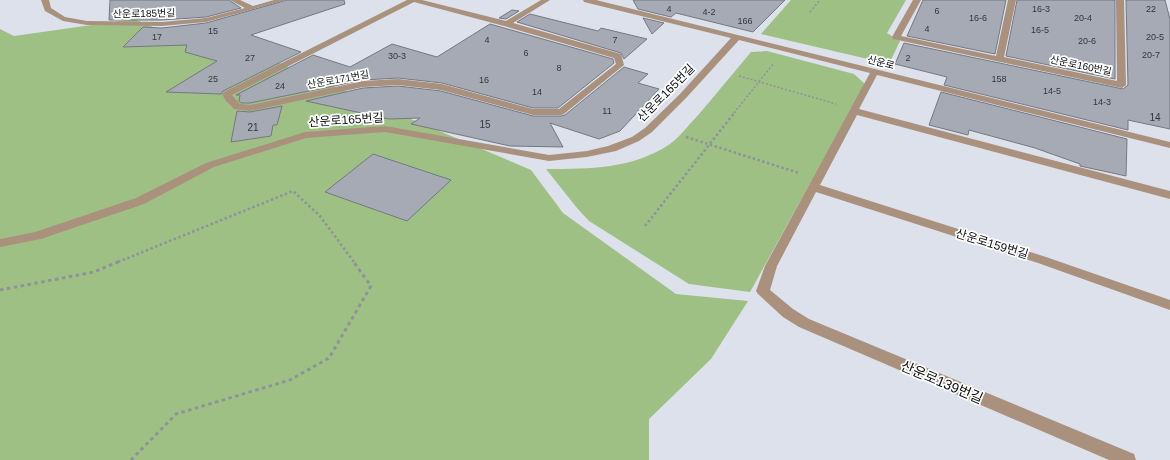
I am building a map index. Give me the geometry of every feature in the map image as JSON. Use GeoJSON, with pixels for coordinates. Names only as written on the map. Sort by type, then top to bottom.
{"type":"FeatureCollection","features":[{"type":"Feature","properties":{"kind":"street","name":"산운로185번길"},"geometry":{"type":"LineString","coordinates":[[45,0],[48,9],[63,18],[94,23],[162,24],[206,20],[282,0]]}},
{"type":"Feature","properties":{"kind":"street"},"geometry":{"type":"LineString","coordinates":[[234,0],[252,8]]}},
{"type":"Feature","properties":{"kind":"street","name":"산운로171번길"},"geometry":{"type":"LineString","coordinates":[[413,0],[507,24],[618,56],[620,64],[561,112],[533,112],[442,87],[398,82],[363,84],[250,108],[237,107],[229,99],[227,94],[413,0]]}},
{"type":"Feature","properties":{"kind":"street"},"geometry":{"type":"LineString","coordinates":[[507,24],[546,0]]}},
{"type":"Feature","properties":{"kind":"street","name":"산운로"},"geometry":{"type":"LineString","coordinates":[[587,0],[737,36],[1170,145]]}},
{"type":"Feature","properties":{"kind":"street"},"geometry":{"type":"LineString","coordinates":[[606,5],[615,0]]}},
{"type":"Feature","properties":{"kind":"street","name":"산운로160번길"},"geometry":{"type":"LineString","coordinates":[[917,0],[896,37],[1122,85],[1120,0]]}},
{"type":"Feature","properties":{"kind":"street"},"geometry":{"type":"LineString","coordinates":[[999,59],[1012,0]]}},
{"type":"Feature","properties":{"kind":"street","name":"산운로165번길"},"geometry":{"type":"LineString","coordinates":[[0,243],[36,236],[140,201],[210,166],[305,135],[385,129],[549,158],[591,153],[621,145],[645,132],[680,100],[737,36]]}},
{"type":"Feature","properties":{"kind":"street"},"geometry":{"type":"LineString","coordinates":[[813,187],[875,71]]}},
{"type":"Feature","properties":{"kind":"street"},"geometry":{"type":"LineString","coordinates":[[854,111],[1170,195]]}},
{"type":"Feature","properties":{"kind":"street","name":"산운로139번길"},"geometry":{"type":"LineString","coordinates":[[813,187],[771,266],[763,292],[788,313],[804,323],[1105,455],[1128,460]]}},
{"type":"Feature","properties":{"kind":"street","name":"산운로159번길"},"geometry":{"type":"LineString","coordinates":[[813,187],[1042,260],[1170,305]]}},
{"type":"Feature","properties":{"kind":"path"},"geometry":{"type":"LineString","coordinates":[[810,12],[820,0]]}},
{"type":"Feature","properties":{"kind":"path"},"geometry":{"type":"LineString","coordinates":[[645,226],[777,59]]}},
{"type":"Feature","properties":{"kind":"path"},"geometry":{"type":"LineString","coordinates":[[739,76],[838,104]]}},
{"type":"Feature","properties":{"kind":"path"},"geometry":{"type":"LineString","coordinates":[[686,137],[805,174]]}},
{"type":"Feature","properties":{"kind":"path"},"geometry":{"type":"LineString","coordinates":[[0,290],[94,272],[293,191],[320,216],[371,286],[329,358],[290,380],[176,414],[131,460]]}},
{"type":"Feature","properties":{"kind":"green space"},"geometry":{"type":"Polygon","coordinates":[[[791,0],[906,0],[887,33],[900,41],[889,64],[761,34],[791,0]]]}},
{"type":"Feature","properties":{"kind":"green space"},"geometry":{"type":"Polygon","coordinates":[[[134,19],[160,30],[237,45],[531,170],[563,213],[676,294],[748,301],[711,359],[649,419],[649,460],[0,460],[0,29],[14,36],[134,19]]]}},
{"type":"Feature","properties":{"kind":"green space"},"geometry":{"type":"Polygon","coordinates":[[[767,51],[854,74],[865,84],[750,292],[689,284],[589,221],[546,169],[578,169],[610,166],[626,163],[656,152],[670,144],[682,133],[751,52],[767,51]]]}},
{"type":"Feature","properties":{"kind":"building"},"geometry":{"type":"Polygon","coordinates":[[[110,0],[229,0],[241,8],[206,17],[162,20],[109,20],[110,0]]]}},
{"type":"Feature","properties":{"kind":"building"},"geometry":{"type":"Polygon","coordinates":[[[287,0],[344,0],[345,4],[251,35],[301,52],[223,91],[221,94],[166,92],[217,61],[185,52],[187,45],[123,47],[143,27],[162,28],[206,23],[287,0]]]}},
{"type":"Feature","properties":{"kind":"building"},"geometry":{"type":"Polygon","coordinates":[[[633,0],[785,0],[753,32],[676,13],[671,17],[638,9],[633,0]]]}},
{"type":"Feature","properties":{"kind":"building"},"geometry":{"type":"Polygon","coordinates":[[[923,0],[1006,0],[995,54],[907,36],[923,0]]]}},
{"type":"Feature","properties":{"kind":"building"},"geometry":{"type":"Polygon","coordinates":[[[1017,0],[1115,0],[1115,79],[1006,56],[1017,0]]]}},
{"type":"Feature","properties":{"kind":"building"},"geometry":{"type":"Polygon","coordinates":[[[1126,0],[1165,0],[1170,19],[1170,129],[1128,120],[1128,130],[944,85],[947,77],[895,64],[904,43],[1123,89],[1128,85],[1126,0]]]}},
{"type":"Feature","properties":{"kind":"building"},"geometry":{"type":"Polygon","coordinates":[[[512,10],[519,11],[506,19],[499,18],[512,10]]]}},
{"type":"Feature","properties":{"kind":"building"},"geometry":{"type":"Polygon","coordinates":[[[530,14],[598,31],[601,28],[647,39],[624,59],[621,53],[517,22],[530,14]]]}},
{"type":"Feature","properties":{"kind":"building"},"geometry":{"type":"Polygon","coordinates":[[[643,18],[664,23],[652,34],[643,18]]]}},
{"type":"Feature","properties":{"kind":"building"},"geometry":{"type":"Polygon","coordinates":[[[490,24],[613,59],[614,63],[558,108],[533,108],[442,83],[398,78],[363,80],[250,103],[241,103],[239,101],[240,95],[236,95],[313,55],[350,67],[392,44],[437,57],[490,24]]]}},
{"type":"Feature","properties":{"kind":"building"},"geometry":{"type":"Polygon","coordinates":[[[624,67],[648,74],[638,83],[659,89],[620,131],[599,139],[550,123],[563,147],[510,146],[411,124],[420,118],[389,119],[306,101],[363,88],[398,86],[441,91],[533,116],[561,116],[565,115],[624,67]]]}},
{"type":"Feature","properties":{"kind":"building"},"geometry":{"type":"Polygon","coordinates":[[[941,92],[1127,139],[1126,176],[1080,166],[1080,164],[1035,148],[969,130],[968,135],[929,125],[941,92]]]}},
{"type":"Feature","properties":{"kind":"building"},"geometry":{"type":"Polygon","coordinates":[[[282,106],[277,125],[273,125],[271,136],[231,142],[237,111],[250,112],[282,106]]]}},
{"type":"Feature","properties":{"kind":"building"},"geometry":{"type":"Polygon","coordinates":[[[373,154],[451,180],[407,221],[325,192],[373,154]]]}}]}
